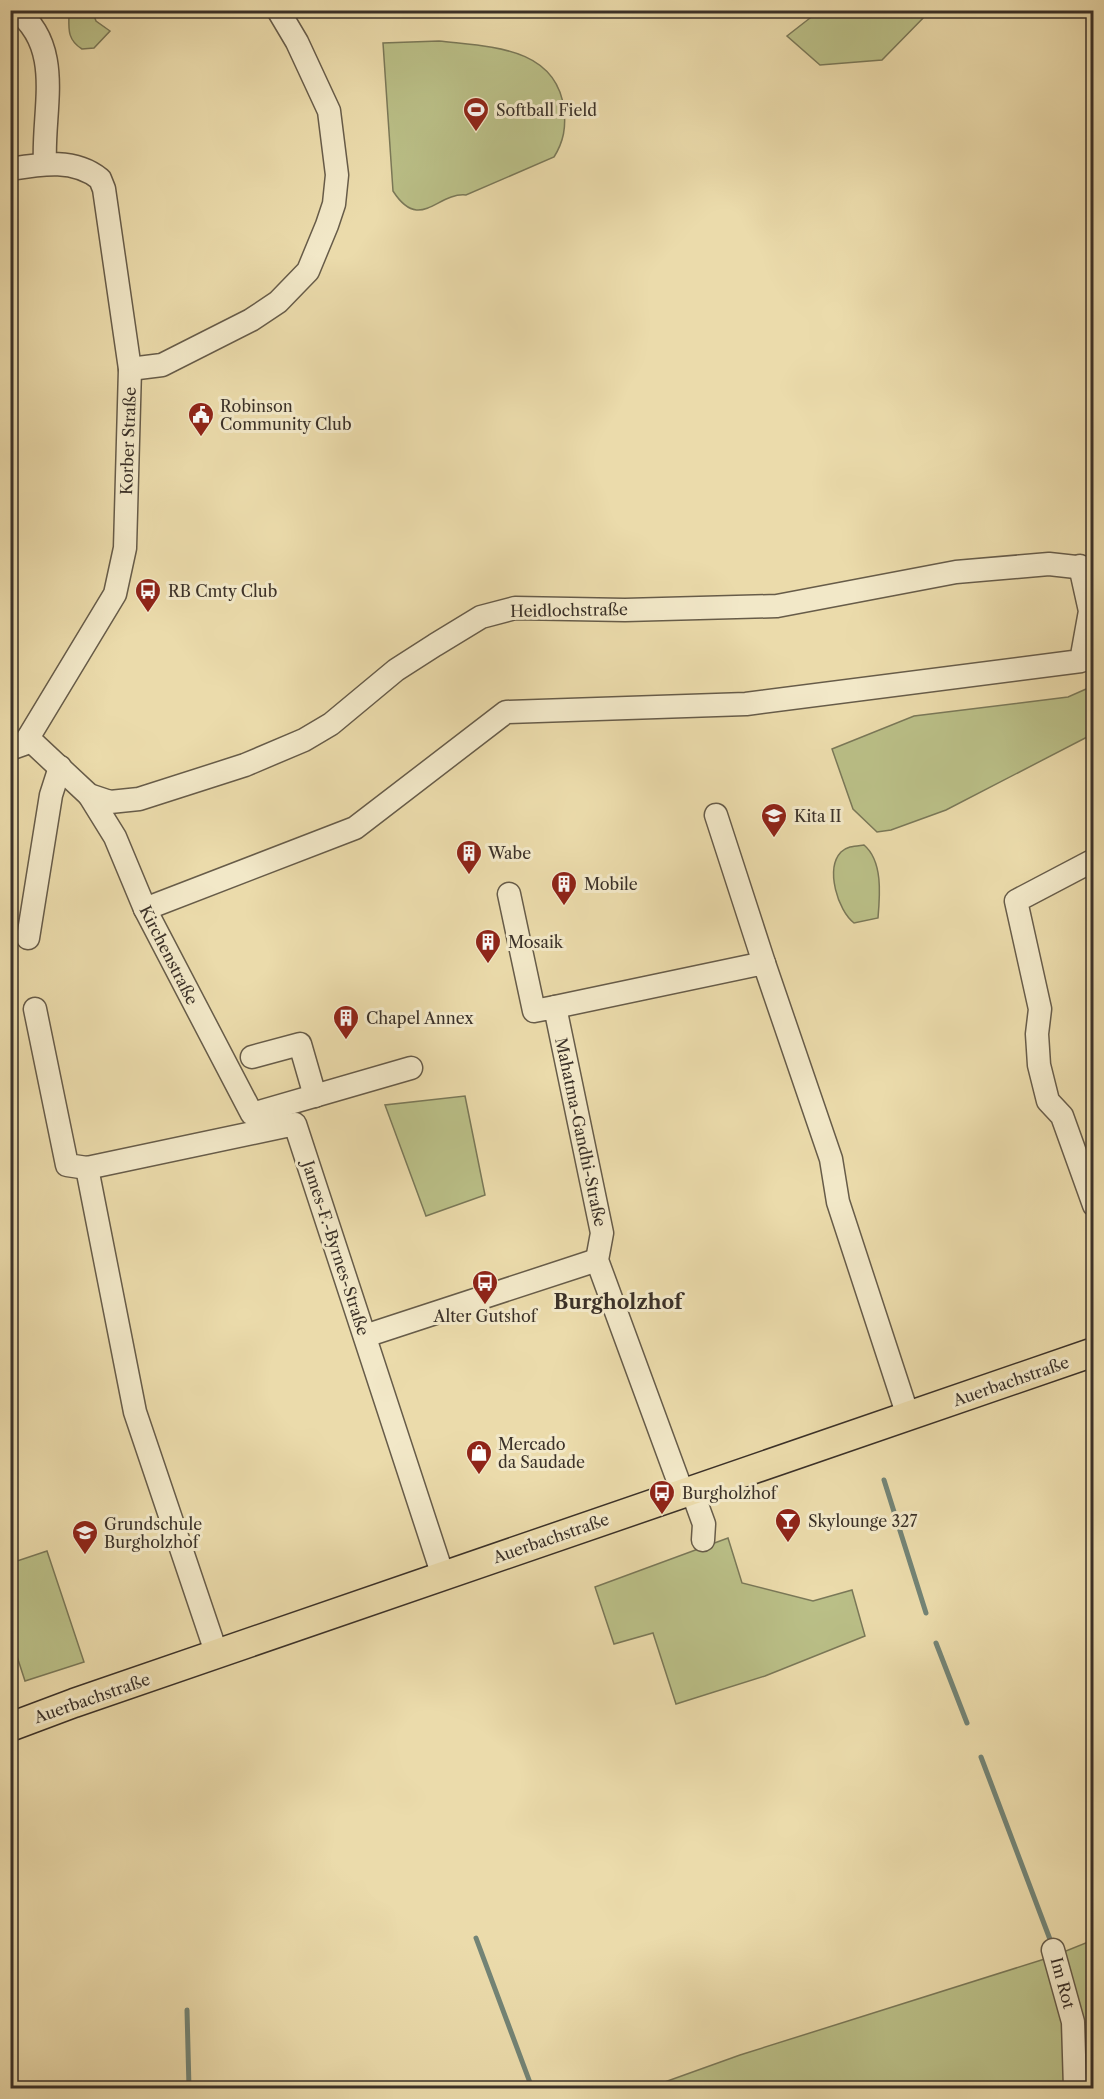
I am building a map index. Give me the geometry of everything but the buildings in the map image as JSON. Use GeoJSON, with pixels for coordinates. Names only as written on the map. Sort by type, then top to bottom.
{"type":"FeatureCollection","features":[{"type":"Feature","properties":{"kind":"main road","name":"Auerbachstraße"},"geometry":{"type":"LineString","coordinates":[[12,1722],[218,1655],[1094,1352]]}},
{"type":"Feature","properties":{"kind":"street"},"geometry":{"type":"LineString","coordinates":[[16,10],[41,38],[49,69],[45,163]]}},
{"type":"Feature","properties":{"kind":"street"},"geometry":{"type":"LineString","coordinates":[[130,369],[162,365],[251,320],[278,302],[308,271],[327,225],[334,204],[337,175],[329,111],[297,42],[278,10]]}},
{"type":"Feature","properties":{"kind":"street","name":"Korber Straße"},"geometry":{"type":"LineString","coordinates":[[10,169],[45,163],[78,167],[100,179],[104,189],[130,369],[125,548],[115,594],[19,744]]}},
{"type":"Feature","properties":{"kind":"street","name":"Heidlochstraße"},"geometry":{"type":"LineString","coordinates":[[89,795],[110,802],[139,799],[270,756],[331,724],[396,670],[481,617],[515,609],[625,610],[777,606],[956,572],[1029,565],[1087,568]]}},
{"type":"Feature","properties":{"kind":"street"},"geometry":{"type":"LineString","coordinates":[[145,909],[355,828],[506,712],[746,704],[1082,661],[1090,611],[1087,568]]}},
{"type":"Feature","properties":{"kind":"street"},"geometry":{"type":"LineString","coordinates":[[19,744],[60,767],[89,795]]}},
{"type":"Feature","properties":{"kind":"street"},"geometry":{"type":"LineString","coordinates":[[28,938],[51,795],[60,767]]}},
{"type":"Feature","properties":{"kind":"street","name":"Kirchenstraße"},"geometry":{"type":"LineString","coordinates":[[89,795],[115,837],[145,909],[252,1114],[315,1096]]}},
{"type":"Feature","properties":{"kind":"street"},"geometry":{"type":"LineString","coordinates":[[716,815],[831,1159],[838,1202],[908,1416]]}},
{"type":"Feature","properties":{"kind":"street"},"geometry":{"type":"LineString","coordinates":[[1094,860],[1016,901],[1040,1009],[1036,1034],[1039,1065],[1048,1101],[1062,1116],[1094,1205]]}},
{"type":"Feature","properties":{"kind":"street"},"geometry":{"type":"LineString","coordinates":[[509,894],[534,1011],[764,963]]}},
{"type":"Feature","properties":{"kind":"street","name":"Mahatma-Gandhi-Straße"},"geometry":{"type":"LineString","coordinates":[[555,1007],[602,1233],[590,1262],[688,1493],[704,1524],[703,1540]]}},
{"type":"Feature","properties":{"kind":"street"},"geometry":{"type":"LineString","coordinates":[[35,1009],[67,1165],[87,1168],[135,1412],[218,1655]]}},
{"type":"Feature","properties":{"kind":"street"},"geometry":{"type":"LineString","coordinates":[[252,1057],[300,1044],[315,1096],[411,1068]]}},
{"type":"Feature","properties":{"kind":"street","name":"James-F.-Byrnes-Straße"},"geometry":{"type":"LineString","coordinates":[[87,1168],[295,1124],[443,1576]]}},
{"type":"Feature","properties":{"kind":"street"},"geometry":{"type":"LineString","coordinates":[[365,1336],[590,1262]]}},
{"type":"Feature","properties":{"kind":"street","name":"Im Rot"},"geometry":{"type":"LineString","coordinates":[[1053,1950],[1073,2022],[1075,2088]]}},
{"type":"Feature","properties":{"kind":"green space"},"geometry":{"type":"Polygon","coordinates":[[[92,10],[96,21],[110,31],[94,48],[82,49],[71,37],[69,11],[92,10]]]}},
{"type":"Feature","properties":{"kind":"green space"},"geometry":{"type":"Polygon","coordinates":[[[819,11],[930,11],[882,60],[820,65],[787,36],[819,11]]]}},
{"type":"Feature","properties":{"kind":"green space","name":"Softball Field"},"geometry":{"type":"Polygon","coordinates":[[[439,41],[498,49],[534,61],[548,73],[558,88],[564,109],[564,134],[554,157],[466,195],[446,199],[429,208],[412,209],[403,203],[393,191],[383,43],[439,41]]]}},
{"type":"Feature","properties":{"kind":"green space"},"geometry":{"type":"Polygon","coordinates":[[[1093,686],[1093,734],[946,810],[891,830],[877,832],[853,809],[832,749],[914,716],[1068,697],[1093,686]]]}},
{"type":"Feature","properties":{"kind":"green space"},"geometry":{"type":"Polygon","coordinates":[[[864,845],[874,860],[879,879],[878,918],[854,923],[839,900],[834,869],[836,859],[843,850],[864,845]]]}},
{"type":"Feature","properties":{"kind":"green space"},"geometry":{"type":"Polygon","coordinates":[[[465,1096],[485,1195],[426,1216],[385,1105],[465,1096]]]}},
{"type":"Feature","properties":{"kind":"green space"},"geometry":{"type":"Polygon","coordinates":[[[728,1538],[742,1583],[813,1601],[852,1590],[865,1636],[765,1676],[676,1704],[653,1633],[614,1644],[595,1587],[728,1538]]]}},
{"type":"Feature","properties":{"kind":"green space"},"geometry":{"type":"Polygon","coordinates":[[[47,1551],[84,1662],[25,1681],[11,1638],[11,1563],[47,1551]]]}},
{"type":"Feature","properties":{"kind":"green space"},"geometry":{"type":"Polygon","coordinates":[[[1093,1940],[1093,2088],[648,2088],[740,2055],[1051,1957],[1093,1940]]]}},
{"type":"Feature","properties":{"kind":"waterway"},"geometry":{"type":"LineString","coordinates":[[884,1480],[926,1613]]}},
{"type":"Feature","properties":{"kind":"waterway"},"geometry":{"type":"LineString","coordinates":[[936,1643],[967,1723]]}},
{"type":"Feature","properties":{"kind":"waterway"},"geometry":{"type":"LineString","coordinates":[[981,1757],[1051,1942]]}},
{"type":"Feature","properties":{"kind":"waterway"},"geometry":{"type":"LineString","coordinates":[[476,1938],[532,2088]]}},
{"type":"Feature","properties":{"kind":"waterway"},"geometry":{"type":"LineString","coordinates":[[187,2010],[189,2088]]}},
{"type":"Feature","properties":{"kind":"place","name":"Softball Field"},"geometry":{"type":"Point","coordinates":[476,133]}},
{"type":"Feature","properties":{"kind":"place","name":"Robinson Community Club"},"geometry":{"type":"Point","coordinates":[201,438]}},
{"type":"Feature","properties":{"kind":"place","name":"RB Cmty Club"},"geometry":{"type":"Point","coordinates":[148,614]}},
{"type":"Feature","properties":{"kind":"place","name":"Kita II"},"geometry":{"type":"Point","coordinates":[774,839]}},
{"type":"Feature","properties":{"kind":"place","name":"Wabe"},"geometry":{"type":"Point","coordinates":[469,876]}},
{"type":"Feature","properties":{"kind":"place","name":"Mobile"},"geometry":{"type":"Point","coordinates":[564,907]}},
{"type":"Feature","properties":{"kind":"place","name":"Mosaik"},"geometry":{"type":"Point","coordinates":[488,965]}},
{"type":"Feature","properties":{"kind":"place","name":"Chapel Annex"},"geometry":{"type":"Point","coordinates":[346,1041]}},
{"type":"Feature","properties":{"kind":"place","name":"Alter Gutshof"},"geometry":{"type":"Point","coordinates":[485,1306]}},
{"type":"Feature","properties":{"kind":"place","name":"Mercado da Saudade"},"geometry":{"type":"Point","coordinates":[479,1476]}},
{"type":"Feature","properties":{"kind":"place","name":"Burgholzhof"},"geometry":{"type":"Point","coordinates":[662,1516]}},
{"type":"Feature","properties":{"kind":"place","name":"Skylounge 327"},"geometry":{"type":"Point","coordinates":[788,1544]}},
{"type":"Feature","properties":{"kind":"place","name":"Grundschule Burgholzhof"},"geometry":{"type":"Point","coordinates":[85,1556]}},
{"type":"Feature","properties":{"kind":"district","name":"Burgholzhof"},"geometry":{"type":"Point","coordinates":[618,1302]}}]}
